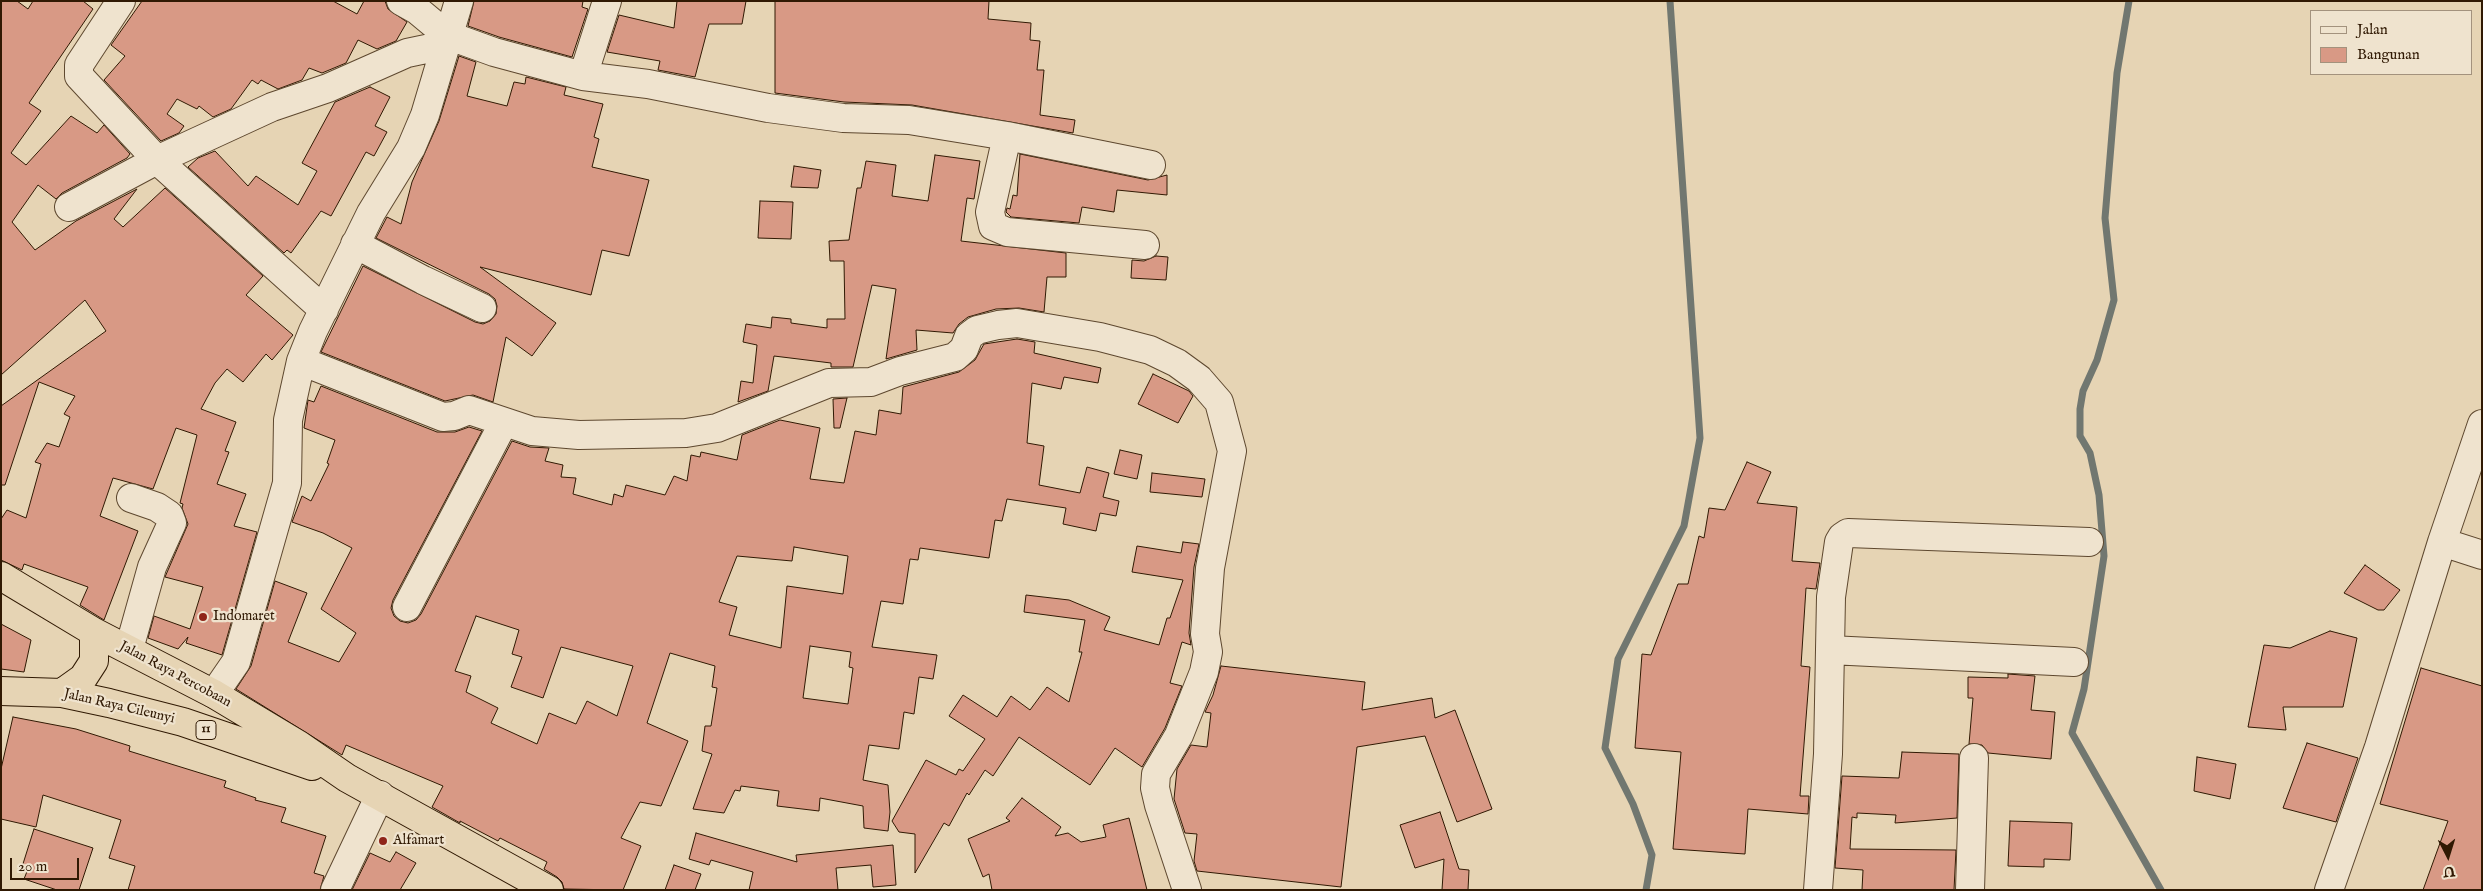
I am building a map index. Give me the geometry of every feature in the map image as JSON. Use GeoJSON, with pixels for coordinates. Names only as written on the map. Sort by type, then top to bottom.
{"type":"FeatureCollection","features":[{"type":"Feature","properties":{"kind":"highway","name":"Jalan Raya Percobaan"},"geometry":{"type":"LineString","coordinates":[[1,576],[94,632],[214,694],[299,745],[347,778]]}},
{"type":"Feature","properties":{"kind":"highway"},"geometry":{"type":"LineString","coordinates":[[62,693],[83,678],[94,661],[94,632]]}},
{"type":"Feature","properties":{"kind":"highway","name":"Jalan Raya Cileunyi"},"geometry":{"type":"LineString","coordinates":[[1,691],[62,693],[183,722],[347,778]]}},
{"type":"Feature","properties":{"kind":"highway","name":"11"},"geometry":{"type":"LineString","coordinates":[[347,778],[380,795],[533,886]]}},
{"type":"Feature","properties":{"kind":"street"},"geometry":{"type":"LineString","coordinates":[[121,1],[97,35],[77,71],[157,160],[324,310]]}},
{"type":"Feature","properties":{"kind":"street"},"geometry":{"type":"LineString","coordinates":[[401,1],[417,10],[446,40],[583,76],[648,84],[787,110],[842,118],[909,120],[1007,136],[1151,165]]}},
{"type":"Feature","properties":{"kind":"street"},"geometry":{"type":"LineString","coordinates":[[214,694],[236,662],[287,483],[288,420],[301,361],[371,213],[411,148],[425,114],[459,1]]}},
{"type":"Feature","properties":{"kind":"street"},"geometry":{"type":"LineString","coordinates":[[583,76],[607,1]]}},
{"type":"Feature","properties":{"kind":"street"},"geometry":{"type":"LineString","coordinates":[[69,207],[157,160],[272,107],[328,88],[407,53],[446,40]]}},
{"type":"Feature","properties":{"kind":"street"},"geometry":{"type":"LineString","coordinates":[[1007,136],[990,212],[993,226],[1007,232],[1145,245]]}},
{"type":"Feature","properties":{"kind":"street"},"geometry":{"type":"LineString","coordinates":[[355,244],[423,280],[482,308]]}},
{"type":"Feature","properties":{"kind":"street"},"geometry":{"type":"LineString","coordinates":[[301,361],[444,417],[454,416],[469,410],[532,431],[579,435],[686,433],[717,428],[761,412],[828,383],[871,382],[900,371],[955,357],[964,349],[969,336],[977,330],[1008,324],[1017,323],[1100,337],[1150,350],[1177,362],[1199,379],[1218,402],[1232,451],[1210,568],[1206,634],[1208,652],[1204,672],[1179,735],[1156,774],[1155,788],[1159,805],[1187,890]]}},
{"type":"Feature","properties":{"kind":"street"},"geometry":{"type":"LineString","coordinates":[[407,607],[504,422]]}},
{"type":"Feature","properties":{"kind":"street"},"geometry":{"type":"LineString","coordinates":[[2329,890],[2379,747],[2442,542],[2482,424]]}},
{"type":"Feature","properties":{"kind":"street"},"geometry":{"type":"LineString","coordinates":[[129,649],[152,567],[172,524],[170,514],[158,507],[131,498]]}},
{"type":"Feature","properties":{"kind":"street"},"geometry":{"type":"LineString","coordinates":[[1818,890],[1828,754],[1831,597],[1839,542],[1848,533],[2089,542]]}},
{"type":"Feature","properties":{"kind":"street"},"geometry":{"type":"LineString","coordinates":[[2442,542],[2482,555]]}},
{"type":"Feature","properties":{"kind":"street"},"geometry":{"type":"LineString","coordinates":[[1830,650],[2074,662]]}},
{"type":"Feature","properties":{"kind":"street"},"geometry":{"type":"LineString","coordinates":[[1970,890],[1974,758]]}},
{"type":"Feature","properties":{"kind":"street"},"geometry":{"type":"LineString","coordinates":[[335,890],[380,795]]}},
{"type":"Feature","properties":{"kind":"building"},"geometry":{"type":"Polygon","coordinates":[[[1,1],[17,1],[28,9],[33,1],[83,1],[93,9],[29,103],[41,111],[11,153],[26,165],[71,116],[97,133],[104,125],[130,154],[127,158],[62,193],[56,199],[38,185],[12,222],[35,250],[76,221],[137,189],[114,219],[123,227],[165,188],[263,276],[246,295],[293,335],[272,360],[266,354],[243,382],[227,369],[215,383],[201,409],[236,422],[225,451],[229,452],[217,484],[246,494],[234,526],[257,532],[222,655],[186,643],[188,637],[178,649],[148,638],[154,616],[190,629],[203,587],[165,577],[188,524],[182,508],[183,504],[180,503],[197,435],[176,428],[153,489],[113,478],[100,516],[138,531],[104,620],[80,605],[88,587],[24,564],[22,570],[1,560],[1,519],[7,510],[26,518],[41,464],[35,462],[47,443],[59,447],[70,417],[64,414],[75,396],[39,382],[5,485],[1,485],[1,406],[106,331],[85,300],[1,375],[1,1]]]}},
{"type":"Feature","properties":{"kind":"building"},"geometry":{"type":"Polygon","coordinates":[[[142,1],[333,1],[357,14],[364,1],[385,1],[388,9],[407,22],[396,41],[377,49],[358,40],[346,63],[322,73],[309,68],[302,80],[278,89],[261,80],[258,84],[252,80],[231,109],[213,117],[199,106],[197,109],[177,99],[167,114],[184,126],[179,133],[161,141],[104,80],[125,56],[111,45],[142,1]]]}},
{"type":"Feature","properties":{"kind":"building"},"geometry":{"type":"Polygon","coordinates":[[[474,1],[583,1],[582,7],[588,9],[572,57],[499,37],[468,26],[474,1]]]}},
{"type":"Feature","properties":{"kind":"building"},"geometry":{"type":"Polygon","coordinates":[[[677,1],[746,1],[742,24],[709,24],[695,77],[658,70],[660,61],[607,52],[619,15],[674,28],[677,1]]]}},
{"type":"Feature","properties":{"kind":"building"},"geometry":{"type":"Polygon","coordinates":[[[775,1],[989,1],[988,19],[1031,23],[1030,40],[1040,41],[1037,70],[1044,70],[1040,115],[1075,120],[1073,133],[912,105],[844,102],[775,93],[775,1]]]}},
{"type":"Feature","properties":{"kind":"building"},"geometry":{"type":"Polygon","coordinates":[[[459,56],[476,62],[467,96],[507,106],[514,82],[525,84],[526,77],[566,87],[564,95],[603,104],[594,137],[599,139],[592,167],[649,180],[629,256],[602,250],[591,295],[480,267],[556,323],[532,356],[506,337],[493,402],[473,395],[445,401],[321,352],[363,266],[475,322],[483,324],[490,321],[496,314],[497,306],[495,299],[489,294],[376,238],[387,217],[401,224],[412,182],[439,121],[459,56]]]}},
{"type":"Feature","properties":{"kind":"building"},"geometry":{"type":"Polygon","coordinates":[[[370,87],[390,97],[375,126],[387,132],[374,156],[366,152],[331,216],[321,211],[291,253],[287,250],[284,253],[188,167],[198,158],[215,151],[248,186],[256,176],[298,205],[317,171],[302,163],[335,102],[370,87]]]}},
{"type":"Feature","properties":{"kind":"building"},"geometry":{"type":"Polygon","coordinates":[[[1020,154],[1148,180],[1167,175],[1167,195],[1117,190],[1114,212],[1082,207],[1079,223],[1011,217],[1006,212],[1007,208],[1010,209],[1013,195],[1017,196],[1020,154]]]}},
{"type":"Feature","properties":{"kind":"building"},"geometry":{"type":"Polygon","coordinates":[[[935,155],[980,161],[974,199],[967,198],[961,241],[1066,253],[1066,277],[1047,277],[1044,312],[1019,308],[996,309],[968,317],[959,324],[953,333],[916,330],[917,350],[886,359],[896,289],[872,285],[853,367],[831,367],[831,363],[774,356],[768,391],[738,402],[741,381],[753,383],[757,345],[743,342],[746,324],[771,328],[772,317],[791,319],[791,323],[827,328],[827,319],[845,319],[844,261],[830,261],[829,241],[849,240],[857,188],[861,188],[866,161],[896,165],[892,196],[928,201],[935,155]]]}},
{"type":"Feature","properties":{"kind":"building"},"geometry":{"type":"Polygon","coordinates":[[[794,166],[821,170],[818,188],[791,187],[794,166]]]}},
{"type":"Feature","properties":{"kind":"building"},"geometry":{"type":"Polygon","coordinates":[[[760,201],[793,202],[791,239],[758,238],[760,201]]]}},
{"type":"Feature","properties":{"kind":"building"},"geometry":{"type":"Polygon","coordinates":[[[1156,256],[1168,257],[1166,280],[1131,278],[1132,260],[1144,261],[1156,256]]]}},
{"type":"Feature","properties":{"kind":"building"},"geometry":{"type":"Polygon","coordinates":[[[1017,339],[1035,342],[1034,353],[1101,368],[1098,383],[1064,377],[1061,389],[1032,383],[1027,443],[1044,446],[1039,485],[1080,493],[1087,467],[1109,473],[1103,497],[1119,501],[1116,516],[1100,513],[1096,531],[1063,524],[1066,508],[1007,499],[1002,521],[995,520],[989,558],[920,548],[918,560],[910,559],[903,604],[881,601],[872,647],[937,655],[933,679],[919,677],[914,714],[904,712],[899,749],[869,745],[863,780],[888,785],[890,812],[888,831],[864,828],[863,806],[820,798],[819,811],[777,806],[779,791],[741,786],[740,791],[735,790],[724,813],[693,809],[712,754],[702,751],[705,726],[711,726],[717,688],[712,687],[715,666],[670,653],[647,723],[688,741],[661,806],[640,802],[621,838],[641,846],[623,890],[564,889],[562,882],[557,877],[544,869],[547,862],[500,838],[498,841],[460,821],[460,823],[432,807],[443,786],[346,745],[342,755],[236,689],[251,666],[275,581],[307,593],[288,642],[339,662],[356,633],[321,609],[352,548],[323,533],[292,522],[302,496],[311,501],[329,464],[327,463],[335,440],[304,428],[308,400],[314,402],[321,386],[437,432],[455,432],[469,427],[482,431],[393,600],[391,608],[394,616],[400,621],[408,623],[416,620],[421,614],[512,441],[530,447],[549,448],[545,461],[563,465],[561,477],[576,478],[573,494],[612,505],[614,494],[623,497],[626,485],[665,495],[674,476],[687,481],[691,455],[700,457],[701,452],[737,460],[742,435],[780,420],[820,428],[810,479],[844,483],[855,431],[876,435],[879,410],[901,414],[903,387],[959,372],[975,360],[984,344],[1017,339]],[[794,547],[792,561],[737,556],[719,602],[737,607],[729,635],[781,648],[787,586],[843,594],[848,556],[794,547]],[[476,616],[455,671],[471,676],[466,692],[498,708],[491,723],[537,744],[549,713],[576,724],[587,701],[617,716],[633,666],[561,647],[543,698],[511,687],[522,657],[512,654],[519,630],[476,616]],[[810,646],[803,698],[848,704],[853,668],[849,667],[851,652],[810,646]]]}},
{"type":"Feature","properties":{"kind":"building"},"geometry":{"type":"Polygon","coordinates":[[[1153,374],[1189,391],[1193,396],[1178,423],[1138,404],[1153,374]]]}},
{"type":"Feature","properties":{"kind":"building"},"geometry":{"type":"Polygon","coordinates":[[[847,398],[840,428],[834,428],[833,399],[847,398]]]}},
{"type":"Feature","properties":{"kind":"building"},"geometry":{"type":"Polygon","coordinates":[[[1120,450],[1142,455],[1137,479],[1114,474],[1120,450]]]}},
{"type":"Feature","properties":{"kind":"building"},"geometry":{"type":"Polygon","coordinates":[[[1747,462],[1771,472],[1757,503],[1797,507],[1792,561],[1820,563],[1816,589],[1806,588],[1801,666],[1810,667],[1800,796],[1809,796],[1808,814],[1748,809],[1745,854],[1673,849],[1681,752],[1635,748],[1642,654],[1651,655],[1678,584],[1688,584],[1699,536],[1704,538],[1709,508],[1725,510],[1747,462]]]}},
{"type":"Feature","properties":{"kind":"building"},"geometry":{"type":"Polygon","coordinates":[[[1152,473],[1205,479],[1202,497],[1150,492],[1152,473]]]}},
{"type":"Feature","properties":{"kind":"building"},"geometry":{"type":"Polygon","coordinates":[[[1183,542],[1199,544],[1194,567],[1189,633],[1191,645],[1182,642],[1170,683],[1182,686],[1165,728],[1142,767],[1115,748],[1090,785],[1019,737],[993,776],[985,770],[969,795],[967,793],[949,826],[944,823],[915,873],[915,834],[899,832],[892,821],[926,760],[956,775],[959,769],[963,771],[985,739],[949,716],[963,695],[997,717],[1011,696],[1030,710],[1047,687],[1069,702],[1082,652],[1079,652],[1085,620],[1024,612],[1026,595],[1069,600],[1110,617],[1104,630],[1159,645],[1167,618],[1170,618],[1183,580],[1132,572],[1137,546],[1181,553],[1183,542]]]}},
{"type":"Feature","properties":{"kind":"building"},"geometry":{"type":"Polygon","coordinates":[[[2365,565],[2400,590],[2384,610],[2378,610],[2344,593],[2365,565]]]}},
{"type":"Feature","properties":{"kind":"building"},"geometry":{"type":"Polygon","coordinates":[[[1,624],[31,640],[24,672],[1,669],[1,624]]]}},
{"type":"Feature","properties":{"kind":"building"},"geometry":{"type":"Polygon","coordinates":[[[2330,631],[2357,638],[2343,707],[2283,707],[2286,730],[2248,727],[2264,645],[2290,648],[2330,631]]]}},
{"type":"Feature","properties":{"kind":"building"},"geometry":{"type":"Polygon","coordinates":[[[1221,666],[1365,682],[1362,710],[1432,698],[1435,718],[1455,710],[1492,809],[1457,822],[1425,736],[1357,747],[1341,887],[1197,871],[1194,861],[1197,834],[1185,833],[1174,799],[1177,769],[1191,745],[1207,747],[1211,713],[1205,712],[1213,695],[1221,666]]]}},
{"type":"Feature","properties":{"kind":"building"},"geometry":{"type":"Polygon","coordinates":[[[2421,668],[2482,686],[2482,890],[2423,890],[2448,821],[2380,804],[2421,668]]]}},
{"type":"Feature","properties":{"kind":"building"},"geometry":{"type":"Polygon","coordinates":[[[2008,674],[2035,676],[2031,710],[2055,712],[2051,759],[1988,753],[1982,745],[1969,744],[1973,698],[1968,698],[1968,677],[2008,678],[2008,674]]]}},
{"type":"Feature","properties":{"kind":"building"},"geometry":{"type":"Polygon","coordinates":[[[13,717],[76,729],[130,746],[129,751],[226,781],[224,787],[256,798],[255,800],[286,808],[281,822],[326,836],[314,873],[324,876],[320,890],[128,890],[135,866],[109,858],[121,820],[43,795],[36,827],[1,819],[1,769],[13,717]]]}},
{"type":"Feature","properties":{"kind":"building"},"geometry":{"type":"Polygon","coordinates":[[[2307,743],[2358,758],[2336,822],[2283,808],[2307,743]]]}},
{"type":"Feature","properties":{"kind":"building"},"geometry":{"type":"Polygon","coordinates":[[[1902,752],[1959,754],[1957,818],[1895,823],[1896,815],[1857,813],[1857,818],[1852,817],[1850,849],[1956,850],[1954,890],[1862,890],[1863,870],[1835,868],[1842,776],[1899,778],[1902,752]]]}},
{"type":"Feature","properties":{"kind":"building"},"geometry":{"type":"Polygon","coordinates":[[[2197,757],[2236,764],[2230,799],[2194,791],[2197,757]]]}},
{"type":"Feature","properties":{"kind":"building"},"geometry":{"type":"Polygon","coordinates":[[[1022,798],[1061,827],[1055,836],[1068,833],[1081,842],[1106,837],[1103,825],[1129,818],[1147,890],[992,890],[989,874],[983,877],[968,839],[1010,821],[1006,818],[1022,798]]]}},
{"type":"Feature","properties":{"kind":"building"},"geometry":{"type":"Polygon","coordinates":[[[1440,812],[1459,869],[1469,870],[1468,890],[1442,890],[1444,859],[1415,868],[1400,825],[1440,812]]]}},
{"type":"Feature","properties":{"kind":"building"},"geometry":{"type":"Polygon","coordinates":[[[2010,821],[2072,823],[2070,860],[2044,859],[2044,867],[2008,866],[2010,821]]]}},
{"type":"Feature","properties":{"kind":"building"},"geometry":{"type":"Polygon","coordinates":[[[34,829],[93,848],[79,890],[57,890],[24,879],[28,869],[22,867],[34,829]]]}},
{"type":"Feature","properties":{"kind":"building"},"geometry":{"type":"Polygon","coordinates":[[[696,833],[797,862],[796,855],[893,845],[896,885],[873,887],[871,865],[836,868],[838,890],[749,890],[753,872],[711,860],[709,865],[689,859],[696,833]]]}},
{"type":"Feature","properties":{"kind":"building"},"geometry":{"type":"Polygon","coordinates":[[[396,852],[416,863],[400,890],[352,890],[370,853],[390,862],[396,852]]]}},
{"type":"Feature","properties":{"kind":"building"},"geometry":{"type":"Polygon","coordinates":[[[674,865],[701,874],[695,890],[665,890],[674,865]]]}},
{"type":"Feature","properties":{"kind":"waterway"},"geometry":{"type":"LineString","coordinates":[[1646,890],[1652,855],[1633,804],[1605,748],[1618,659],[1684,526],[1700,438],[1670,1]]}},
{"type":"Feature","properties":{"kind":"waterway"},"geometry":{"type":"LineString","coordinates":[[2129,1],[2117,73],[2105,218],[2114,300],[2097,360],[2083,391],[2080,409],[2080,436],[2090,453],[2099,495],[2104,556],[2084,689],[2072,733],[2161,890]]}},
{"type":"Feature","properties":{"kind":"place","name":"Indomaret"},"geometry":{"type":"Point","coordinates":[203,617]}},
{"type":"Feature","properties":{"kind":"place","name":"Alfamart"},"geometry":{"type":"Point","coordinates":[383,841]}}]}
